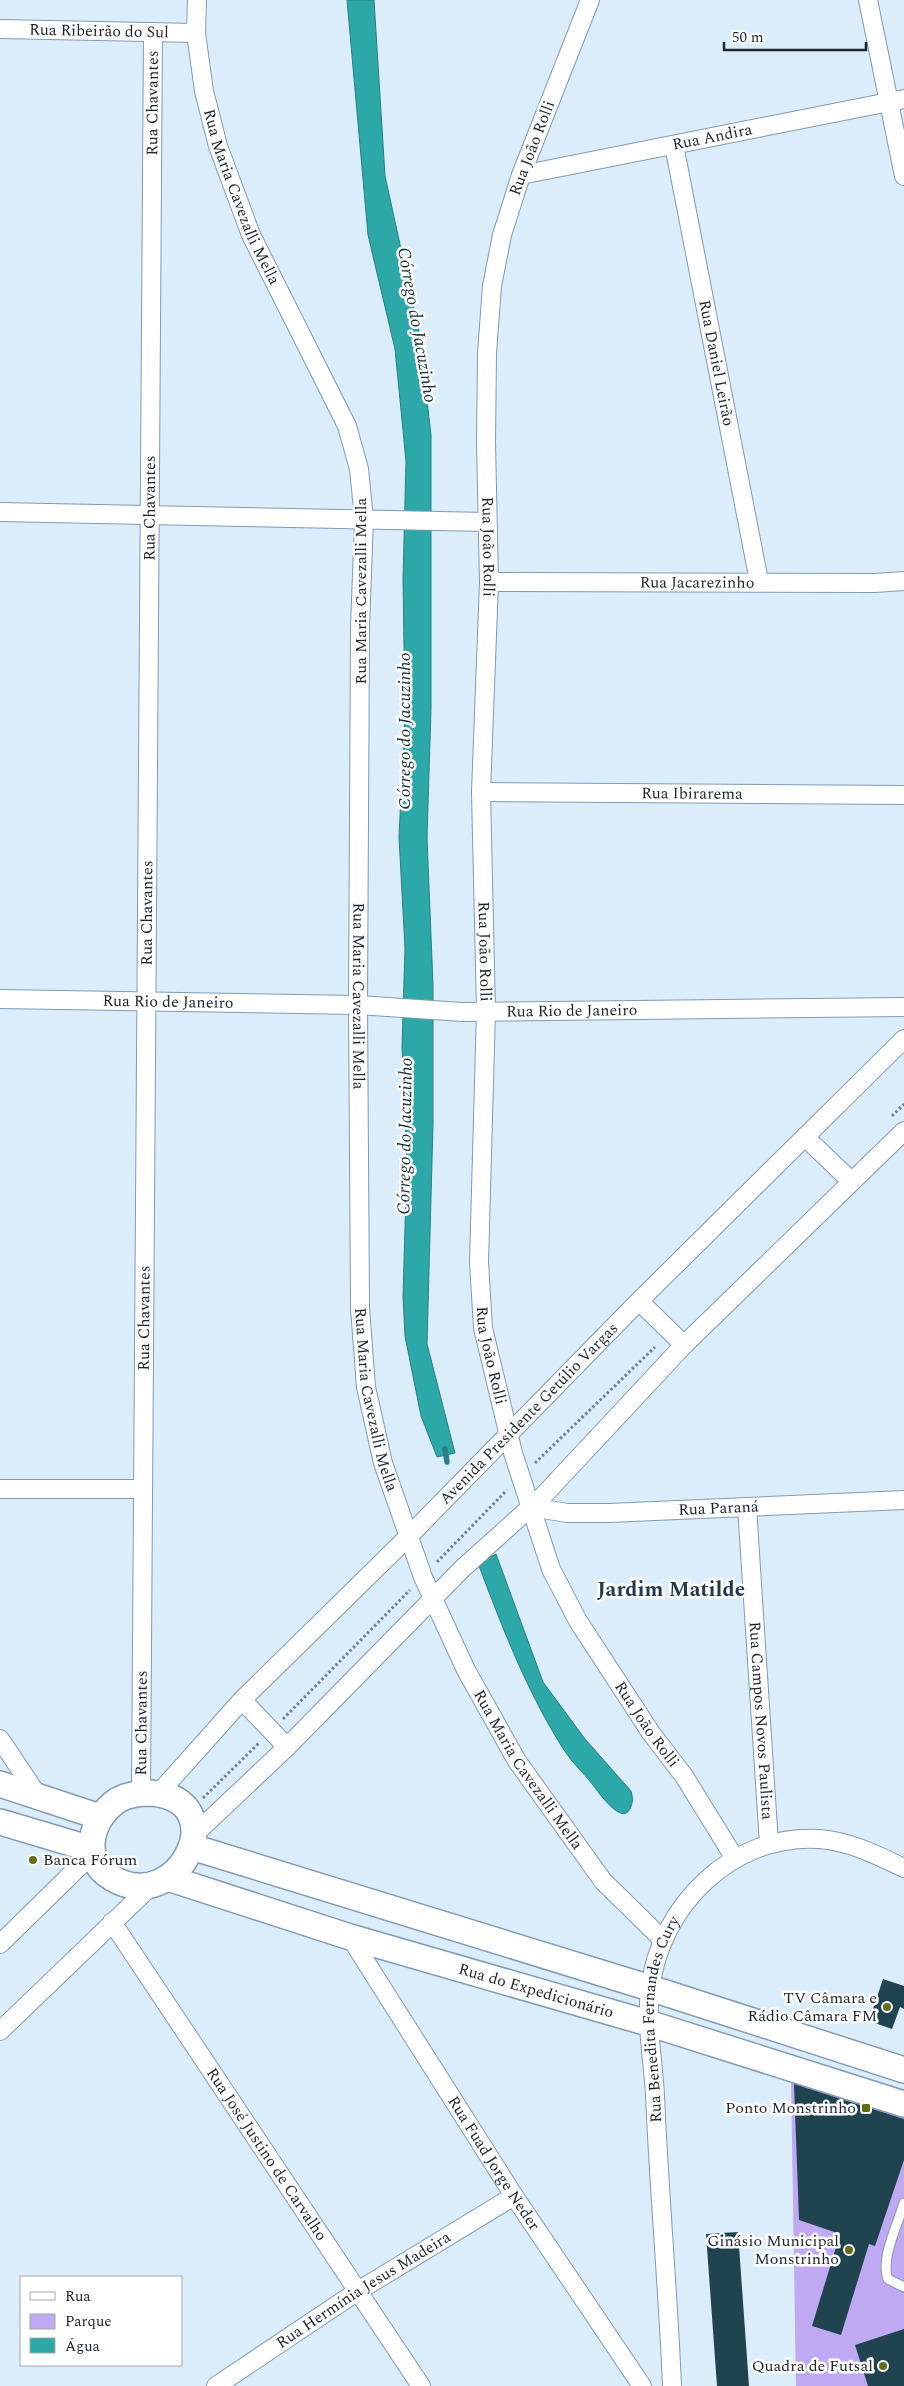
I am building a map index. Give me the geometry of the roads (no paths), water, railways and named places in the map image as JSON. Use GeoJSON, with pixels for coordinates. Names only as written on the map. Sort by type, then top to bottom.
{"type":"FeatureCollection","features":[{"type":"Feature","properties":{"kind":"main road"},"geometry":{"type":"LineString","coordinates":[[0,1784],[100,1817]]}},
{"type":"Feature","properties":{"kind":"main road"},"geometry":{"type":"LineString","coordinates":[[150,1793],[172,1797],[186,1807],[192,1817],[194,1840],[186,1859],[160,1881],[129,1886],[106,1875],[97,1864],[92,1851],[94,1830],[100,1817],[119,1800],[150,1793]]}},
{"type":"Feature","properties":{"kind":"main road"},"geometry":{"type":"LineString","coordinates":[[0,1822],[92,1851]]}},
{"type":"Feature","properties":{"kind":"main road"},"geometry":{"type":"LineString","coordinates":[[194,1840],[420,1916],[904,2070]]}},
{"type":"Feature","properties":{"kind":"main road","name":"Rua do Expedicionário"},"geometry":{"type":"LineString","coordinates":[[160,1881],[648,2023],[904,2104]]}},
{"type":"Feature","properties":{"kind":"main road"},"geometry":{"type":"LineString","coordinates":[[410,1955],[420,1916]]}},
{"type":"Feature","properties":{"kind":"main road"},"geometry":{"type":"LineString","coordinates":[[835,2082],[844,2051]]}},
{"type":"Feature","properties":{"kind":"street","name":"Rua Maria Cavezalli Mella"},"geometry":{"type":"LineString","coordinates":[[197,0],[196,33],[204,91],[218,146],[252,235],[347,426],[359,469],[364,519],[360,628],[358,1005],[360,1308],[366,1387],[383,1463],[408,1537],[432,1598],[466,1670],[517,1761],[603,1881],[663,1940]]}},
{"type":"Feature","properties":{"kind":"street","name":"Rua João Rolli"},"geometry":{"type":"LineString","coordinates":[[590,0],[521,175],[502,235],[492,286],[487,353],[489,582],[481,792],[486,1011],[479,1262],[483,1328],[495,1382],[510,1434],[513,1453],[551,1569],[578,1621],[651,1733],[684,1776],[734,1857]]}},
{"type":"Feature","properties":{"kind":"street"},"geometry":{"type":"LineString","coordinates":[[868,0],[896,101],[904,176]]}},
{"type":"Feature","properties":{"kind":"street","name":"Rua Ribeirão do Sul"},"geometry":{"type":"LineString","coordinates":[[0,28],[196,33]]}},
{"type":"Feature","properties":{"kind":"street","name":"Rua Chavantes"},"geometry":{"type":"LineString","coordinates":[[150,1793],[143,1490],[153,32]]}},
{"type":"Feature","properties":{"kind":"street","name":"Rua Andira"},"geometry":{"type":"LineString","coordinates":[[521,175],[896,101]]}},
{"type":"Feature","properties":{"kind":"street","name":"Rua Daniel Leirão"},"geometry":{"type":"LineString","coordinates":[[674,145],[759,581]]}},
{"type":"Feature","properties":{"kind":"street"},"geometry":{"type":"LineString","coordinates":[[0,512],[487,522]]}},
{"type":"Feature","properties":{"kind":"street","name":"Rua Jacarezinho"},"geometry":{"type":"LineString","coordinates":[[489,582],[759,581],[875,583],[904,581]]}},
{"type":"Feature","properties":{"kind":"street","name":"Rua Ibirarema"},"geometry":{"type":"LineString","coordinates":[[481,792],[904,795]]}},
{"type":"Feature","properties":{"kind":"street","name":"Rua Rio de Janeiro"},"geometry":{"type":"LineString","coordinates":[[0,999],[358,1005],[462,1012],[904,1007]]}},
{"type":"Feature","properties":{"kind":"street","name":"Avenida Presidente Getúlio Vargas"},"geometry":{"type":"LineString","coordinates":[[150,1793],[408,1537],[639,1301],[904,1038]]}},
{"type":"Feature","properties":{"kind":"street"},"geometry":{"type":"LineString","coordinates":[[194,1840],[432,1598],[531,1508],[684,1345],[904,1131]]}},
{"type":"Feature","properties":{"kind":"street"},"geometry":{"type":"LineString","coordinates":[[805,1137],[851,1181]]}},
{"type":"Feature","properties":{"kind":"street"},"geometry":{"type":"LineString","coordinates":[[639,1301],[684,1345]]}},
{"type":"Feature","properties":{"kind":"street"},"geometry":{"type":"LineString","coordinates":[[0,1489],[143,1490]]}},
{"type":"Feature","properties":{"kind":"street","name":"Rua Paraná"},"geometry":{"type":"LineString","coordinates":[[531,1508],[567,1513],[904,1500]]}},
{"type":"Feature","properties":{"kind":"street","name":"Rua Campos Novos Paulista"},"geometry":{"type":"LineString","coordinates":[[747,1507],[769,1844]]}},
{"type":"Feature","properties":{"kind":"street"},"geometry":{"type":"LineString","coordinates":[[242,1700],[287,1747]]}},
{"type":"Feature","properties":{"kind":"street"},"geometry":{"type":"LineString","coordinates":[[0,1739],[38,1796]]}},
{"type":"Feature","properties":{"kind":"street","name":"Rua Benedita Fernandes Cury"},"geometry":{"type":"LineString","coordinates":[[672,2386],[648,2023],[650,1988],[663,1940],[697,1888],[734,1857],[769,1844],[796,1838],[839,1842],[866,1850],[904,1868]]}},
{"type":"Feature","properties":{"kind":"street"},"geometry":{"type":"LineString","coordinates":[[0,1944],[92,1851]]}},
{"type":"Feature","properties":{"kind":"street"},"geometry":{"type":"LineString","coordinates":[[0,2031],[112,1922],[160,1881]]}},
{"type":"Feature","properties":{"kind":"street","name":"Rua José Justino de Carvalho"},"geometry":{"type":"LineString","coordinates":[[112,1922],[421,2386]]}},
{"type":"Feature","properties":{"kind":"street","name":"Rua Fuad Jorge Neder"},"geometry":{"type":"LineString","coordinates":[[350,1937],[514,2196],[642,2386]]}},
{"type":"Feature","properties":{"kind":"street","name":"Rua Hermínia Jesus Madeira"},"geometry":{"type":"LineString","coordinates":[[216,2386],[358,2291],[514,2196]]}},
{"type":"Feature","properties":{"kind":"lane"},"geometry":{"type":"LineString","coordinates":[[904,2203],[886,2258],[888,2280],[904,2287]]}},
{"type":"Feature","properties":{"kind":"water"},"geometry":{"type":"Polygon","coordinates":[[[347,0],[374,0],[385,176],[419,331],[431,435],[431,708],[427,838],[433,985],[433,1124],[427,1344],[455,1453],[437,1457],[421,1416],[405,1336],[403,1297],[407,1158],[402,1047],[405,948],[399,837],[405,714],[403,579],[406,461],[395,349],[368,235],[347,0]]]}},
{"type":"Feature","properties":{"kind":"water"},"geometry":{"type":"Polygon","coordinates":[[[496,1554],[543,1682],[585,1739],[631,1791],[632,1803],[629,1811],[624,1814],[612,1808],[606,1802],[574,1764],[538,1705],[506,1635],[478,1563],[496,1554]]]}},
{"type":"Feature","properties":{"kind":"waterway","name":"Córrego do Jacuzinho"},"geometry":{"type":"LineString","coordinates":[[445,1449],[447,1462]]}},
{"type":"Feature","properties":{"kind":"place","name":"Banca Fórum"},"geometry":{"type":"Point","coordinates":[33,1860]}},
{"type":"Feature","properties":{"kind":"place","name":"TV Câmara e Rádio Câmara FM"},"geometry":{"type":"Point","coordinates":[887,2007]}},
{"type":"Feature","properties":{"kind":"place","name":"Ponto Monstrinho"},"geometry":{"type":"Point","coordinates":[866,2108]}},
{"type":"Feature","properties":{"kind":"place","name":"Ginásio Municipal Monstrinho"},"geometry":{"type":"Point","coordinates":[849,2250]}},
{"type":"Feature","properties":{"kind":"place","name":"Quadra de Futsal"},"geometry":{"type":"Point","coordinates":[883,2366]}},
{"type":"Feature","properties":{"kind":"district","name":"Jardim Matilde"},"geometry":{"type":"Point","coordinates":[671,1590]}}]}
